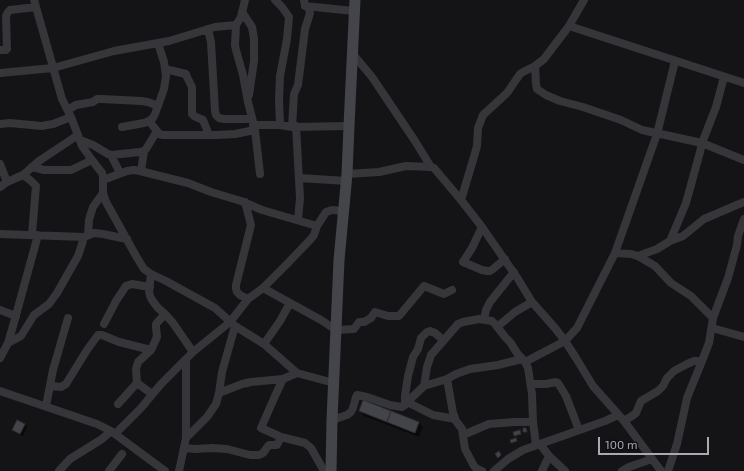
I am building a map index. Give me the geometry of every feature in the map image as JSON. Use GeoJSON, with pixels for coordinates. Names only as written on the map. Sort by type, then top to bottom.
{"type":"FeatureCollection","features":[{"type":"Feature","properties":{"kind":"street"},"geometry":{"type":"LineString","coordinates":[[245,0],[242,12],[236,25],[235,45],[237,56],[244,75],[248,102],[254,125],[260,174]]}},
{"type":"Feature","properties":{"kind":"street"},"geometry":{"type":"LineString","coordinates":[[275,0],[289,17],[287,39],[280,76],[280,125]]}},
{"type":"Feature","properties":{"kind":"street"},"geometry":{"type":"LineString","coordinates":[[461,200],[477,146],[478,128],[483,115],[507,94],[522,72],[535,66],[544,59],[569,26],[584,0]]}},
{"type":"Feature","properties":{"kind":"street"},"geometry":{"type":"LineString","coordinates":[[305,3],[355,5],[347,178],[339,260],[332,420],[332,471]]}},
{"type":"Feature","properties":{"kind":"street"},"geometry":{"type":"LineString","coordinates":[[298,220],[300,198],[294,126],[294,94],[298,85],[305,30],[310,14],[305,3]]}},
{"type":"Feature","properties":{"kind":"street"},"geometry":{"type":"LineString","coordinates":[[0,50],[7,49],[6,16],[8,12],[10,10],[35,4],[62,99],[79,138],[92,160],[102,173],[103,194],[108,206],[140,263],[151,274],[215,308],[233,324],[264,344],[297,374],[334,383]]}},
{"type":"Feature","properties":{"kind":"street"},"geometry":{"type":"LineString","coordinates":[[242,12],[252,27],[254,39],[254,61],[248,102]]}},
{"type":"Feature","properties":{"kind":"street"},"geometry":{"type":"LineString","coordinates":[[0,73],[53,68],[114,51],[158,44],[215,27],[236,25]]}},
{"type":"Feature","properties":{"kind":"street"},"geometry":{"type":"LineString","coordinates":[[569,26],[724,78],[744,83]]}},
{"type":"Feature","properties":{"kind":"street"},"geometry":{"type":"LineString","coordinates":[[208,29],[211,42],[216,116],[219,118],[254,125],[349,126]]}},
{"type":"Feature","properties":{"kind":"street"},"geometry":{"type":"LineString","coordinates":[[122,127],[144,123],[153,118],[166,83],[164,62],[158,44]]}},
{"type":"Feature","properties":{"kind":"street"},"geometry":{"type":"LineString","coordinates":[[352,53],[372,77],[431,167],[434,168],[482,227],[514,272],[532,302],[565,341],[593,386],[621,418],[652,459],[657,470]]}},
{"type":"Feature","properties":{"kind":"street"},"geometry":{"type":"LineString","coordinates":[[332,420],[347,415],[351,412],[358,395],[400,407],[406,404],[424,386],[447,379],[470,369],[524,361],[543,354],[565,341],[577,328],[615,253],[657,134],[675,61]]}},
{"type":"Feature","properties":{"kind":"street"},"geometry":{"type":"LineString","coordinates":[[535,66],[537,89],[546,95],[560,101],[621,120],[642,130],[702,143],[744,160]]}},
{"type":"Feature","properties":{"kind":"street"},"geometry":{"type":"LineString","coordinates":[[165,69],[186,74],[192,87],[192,114],[203,120],[209,135]]}},
{"type":"Feature","properties":{"kind":"street"},"geometry":{"type":"LineString","coordinates":[[670,242],[686,203],[702,143],[716,107],[724,78]]}},
{"type":"Feature","properties":{"kind":"street"},"geometry":{"type":"LineString","coordinates":[[0,124],[10,123],[42,126],[53,124],[69,113],[76,105],[94,102],[97,99],[140,101],[158,106]]}},
{"type":"Feature","properties":{"kind":"street"},"geometry":{"type":"LineString","coordinates":[[149,121],[157,132],[163,135],[235,134],[254,125]]}},
{"type":"Feature","properties":{"kind":"street"},"geometry":{"type":"LineString","coordinates":[[141,171],[144,151],[157,132]]}},
{"type":"Feature","properties":{"kind":"street"},"geometry":{"type":"LineString","coordinates":[[79,138],[111,154],[144,151]]}},
{"type":"Feature","properties":{"kind":"street"},"geometry":{"type":"LineString","coordinates":[[0,164],[3,185],[23,175],[39,161],[79,138]]}},
{"type":"Feature","properties":{"kind":"street"},"geometry":{"type":"LineString","coordinates":[[111,154],[120,173]]}},
{"type":"Feature","properties":{"kind":"street"},"geometry":{"type":"LineString","coordinates":[[32,167],[44,170],[71,170],[92,160]]}},
{"type":"Feature","properties":{"kind":"street"},"geometry":{"type":"LineString","coordinates":[[299,178],[347,178],[406,166],[431,167]]}},
{"type":"Feature","properties":{"kind":"street"},"geometry":{"type":"LineString","coordinates":[[103,180],[130,170],[141,171],[188,182],[211,192],[245,202],[262,210],[317,226]]}},
{"type":"Feature","properties":{"kind":"street"},"geometry":{"type":"LineString","coordinates":[[0,358],[8,343],[16,316],[35,234],[36,186],[23,175]]}},
{"type":"Feature","properties":{"kind":"street"},"geometry":{"type":"LineString","coordinates":[[8,343],[21,336],[34,315],[44,308],[57,293],[82,247],[93,207],[103,194]]}},
{"type":"Feature","properties":{"kind":"street"},"geometry":{"type":"LineString","coordinates":[[245,202],[251,225],[236,289],[240,296],[248,299]]}},
{"type":"Feature","properties":{"kind":"street"},"geometry":{"type":"LineString","coordinates":[[638,256],[657,249],[683,236],[704,219],[744,202]]}},
{"type":"Feature","properties":{"kind":"street"},"geometry":{"type":"LineString","coordinates":[[186,438],[207,417],[216,404],[233,324],[248,299],[263,288],[310,240],[326,212],[332,210],[344,211]]}},
{"type":"Feature","properties":{"kind":"street"},"geometry":{"type":"LineString","coordinates":[[668,471],[677,444],[687,398],[709,343],[713,318],[728,278],[738,236],[744,219]]}},
{"type":"Feature","properties":{"kind":"street"},"geometry":{"type":"LineString","coordinates":[[482,227],[472,248],[463,262],[486,271],[494,268],[505,259]]}},
{"type":"Feature","properties":{"kind":"street"},"geometry":{"type":"LineString","coordinates":[[0,234],[86,236],[97,233],[127,239]]}},
{"type":"Feature","properties":{"kind":"street"},"geometry":{"type":"LineString","coordinates":[[615,253],[638,256],[655,266],[671,283],[691,296],[713,318]]}},
{"type":"Feature","properties":{"kind":"street"},"geometry":{"type":"LineString","coordinates":[[484,320],[486,310],[490,302],[514,272]]}},
{"type":"Feature","properties":{"kind":"street"},"geometry":{"type":"LineString","coordinates":[[151,274],[150,296],[152,300],[158,308],[166,314],[193,352]]}},
{"type":"Feature","properties":{"kind":"street"},"geometry":{"type":"LineString","coordinates":[[104,324],[126,286],[132,284],[150,287]]}},
{"type":"Feature","properties":{"kind":"street"},"geometry":{"type":"LineString","coordinates":[[263,288],[336,330],[354,329],[359,322],[364,322],[371,318],[375,312],[388,316],[399,316],[424,286],[444,294],[452,290]]}},
{"type":"Feature","properties":{"kind":"street"},"geometry":{"type":"LineString","coordinates":[[497,327],[515,312],[532,302]]}},
{"type":"Feature","properties":{"kind":"street"},"geometry":{"type":"LineString","coordinates":[[264,344],[290,303]]}},
{"type":"Feature","properties":{"kind":"street"},"geometry":{"type":"LineString","coordinates":[[0,310],[16,316]]}},
{"type":"Feature","properties":{"kind":"street"},"geometry":{"type":"LineString","coordinates":[[118,404],[137,383],[136,369],[138,362],[151,350],[157,337],[156,324],[166,314]]}},
{"type":"Feature","properties":{"kind":"street"},"geometry":{"type":"LineString","coordinates":[[46,406],[53,370],[68,318]]}},
{"type":"Feature","properties":{"kind":"street"},"geometry":{"type":"LineString","coordinates":[[424,386],[430,356],[458,324],[479,319],[492,321],[510,342],[528,368],[538,444],[565,471]]}},
{"type":"Feature","properties":{"kind":"street"},"geometry":{"type":"LineString","coordinates":[[59,471],[70,459],[113,433],[141,408],[152,394],[193,352],[233,324]]}},
{"type":"Feature","properties":{"kind":"street"},"geometry":{"type":"LineString","coordinates":[[712,328],[744,337]]}},
{"type":"Feature","properties":{"kind":"street"},"geometry":{"type":"LineString","coordinates":[[406,404],[405,396],[408,376],[413,357],[418,350],[421,338],[430,331],[435,333],[443,340]]}},
{"type":"Feature","properties":{"kind":"street"},"geometry":{"type":"LineString","coordinates":[[50,386],[61,387],[66,384],[98,335],[151,350]]}},
{"type":"Feature","properties":{"kind":"street"},"geometry":{"type":"LineString","coordinates":[[179,471],[186,438],[186,360]]}},
{"type":"Feature","properties":{"kind":"street"},"geometry":{"type":"LineString","coordinates":[[494,471],[508,459],[523,450],[538,444],[605,421],[632,416],[636,413],[641,401],[658,391],[674,371],[694,361],[702,361]]}},
{"type":"Feature","properties":{"kind":"street"},"geometry":{"type":"LineString","coordinates":[[219,393],[246,383],[283,379],[297,374]]}},
{"type":"Feature","properties":{"kind":"street"},"geometry":{"type":"LineString","coordinates":[[283,379],[261,428],[305,443],[311,448],[324,471]]}},
{"type":"Feature","properties":{"kind":"street"},"geometry":{"type":"LineString","coordinates":[[447,379],[453,413],[462,429],[465,449],[474,466],[482,471]]}},
{"type":"Feature","properties":{"kind":"street"},"geometry":{"type":"LineString","coordinates":[[137,383],[152,394]]}},
{"type":"Feature","properties":{"kind":"street"},"geometry":{"type":"LineString","coordinates":[[531,384],[558,383],[568,401],[579,430]]}},
{"type":"Feature","properties":{"kind":"street"},"geometry":{"type":"LineString","coordinates":[[0,391],[88,420],[113,433],[164,471]]}},
{"type":"Feature","properties":{"kind":"street"},"geometry":{"type":"LineString","coordinates":[[406,404],[433,415],[455,419]]}},
{"type":"Feature","properties":{"kind":"street"},"geometry":{"type":"LineString","coordinates":[[463,435],[489,424],[534,422]]}},
{"type":"Feature","properties":{"kind":"street"},"geometry":{"type":"LineString","coordinates":[[184,448],[227,449],[250,455],[259,455],[263,453],[269,445],[277,445],[281,436]]}},
{"type":"Feature","properties":{"kind":"street"},"geometry":{"type":"LineString","coordinates":[[109,471],[122,454]]}},
{"type":"Feature","properties":{"kind":"street"},"geometry":{"type":"LineString","coordinates":[[542,471],[549,456]]}},
{"type":"Feature","properties":{"kind":"street"},"geometry":{"type":"LineString","coordinates":[[622,471],[652,459]]}},
{"type":"Feature","properties":{"kind":"building"},"geometry":{"type":"Polygon","coordinates":[[[363,400],[391,411],[387,422],[359,411],[363,400]]]}},
{"type":"Feature","properties":{"kind":"building"},"geometry":{"type":"Polygon","coordinates":[[[391,411],[419,422],[415,433],[387,422],[391,411]]]}},
{"type":"Feature","properties":{"kind":"building"},"geometry":{"type":"Polygon","coordinates":[[[17,420],[25,424],[20,434],[12,430],[17,420]]]}},
{"type":"Feature","properties":{"kind":"building"},"geometry":{"type":"Polygon","coordinates":[[[523,428],[526,428],[527,432],[523,432],[523,428]]]}},
{"type":"Feature","properties":{"kind":"building"},"geometry":{"type":"Polygon","coordinates":[[[520,430],[521,434],[514,436],[513,432],[520,430]]]}},
{"type":"Feature","properties":{"kind":"building"},"geometry":{"type":"Polygon","coordinates":[[[516,438],[517,441],[511,443],[510,440],[516,438]]]}},
{"type":"Feature","properties":{"kind":"building"},"geometry":{"type":"Polygon","coordinates":[[[499,451],[501,455],[498,458],[495,454],[499,451]]]}}]}
